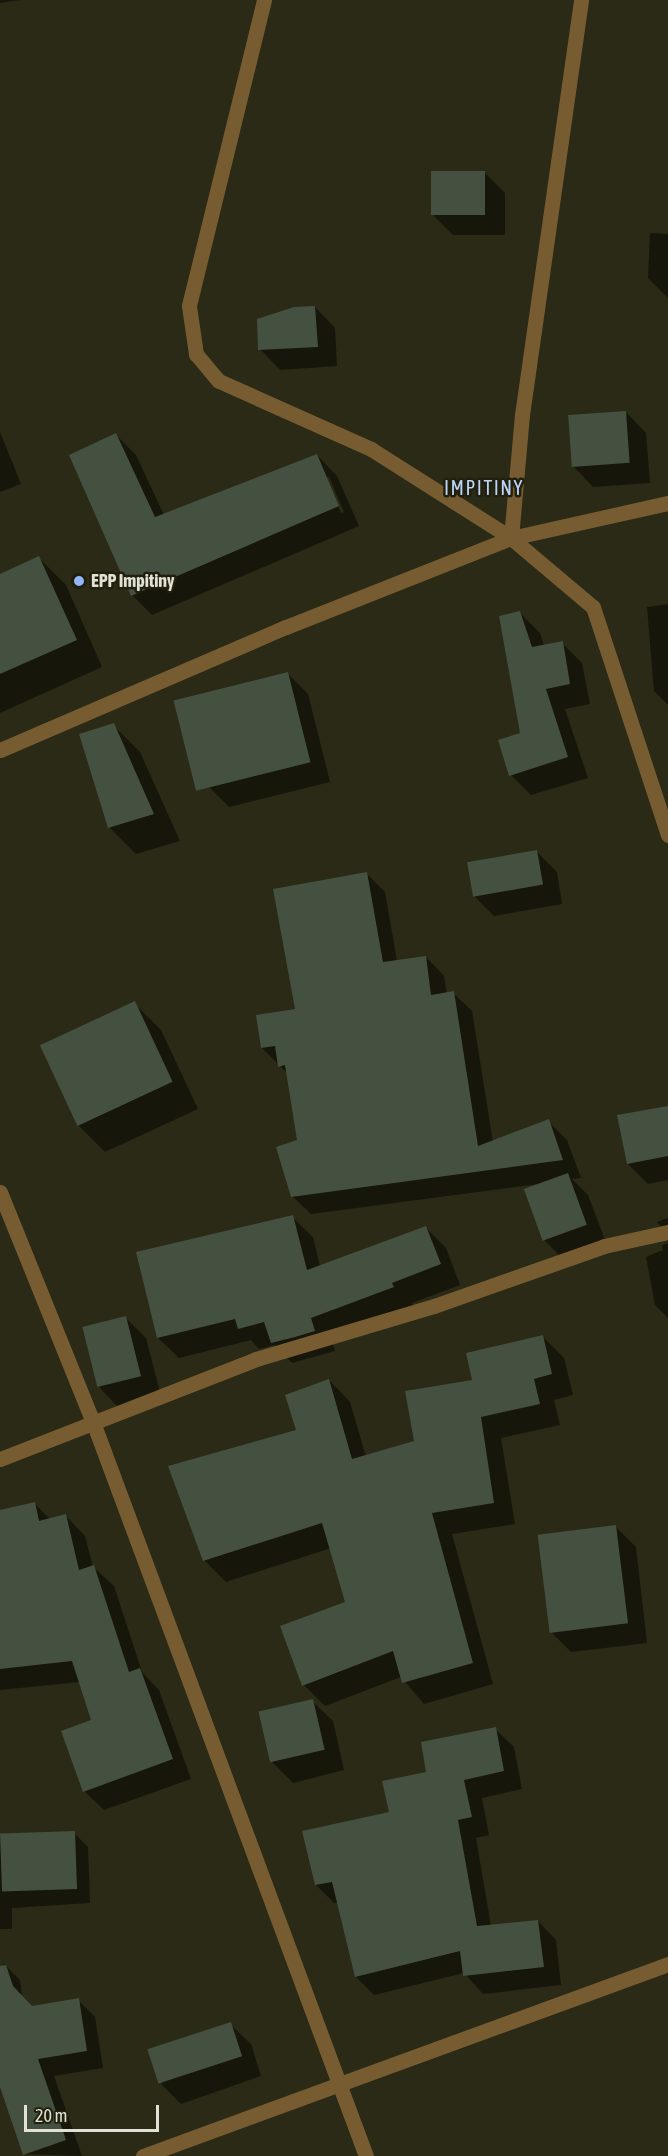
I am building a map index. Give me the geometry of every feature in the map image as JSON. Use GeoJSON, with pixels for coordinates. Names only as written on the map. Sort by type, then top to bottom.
{"type":"FeatureCollection","features":[{"type":"Feature","properties":{"kind":"street"},"geometry":{"type":"LineString","coordinates":[[264,0],[189,306],[196,354],[219,381],[371,449],[511,538],[593,607],[668,835]]}},
{"type":"Feature","properties":{"kind":"street"},"geometry":{"type":"LineString","coordinates":[[511,538],[522,415],[581,0]]}},
{"type":"Feature","properties":{"kind":"street"},"geometry":{"type":"LineString","coordinates":[[0,750],[286,627],[511,538],[668,503]]}},
{"type":"Feature","properties":{"kind":"street"},"geometry":{"type":"LineString","coordinates":[[0,1192],[93,1422],[366,2156]]}},
{"type":"Feature","properties":{"kind":"street"},"geometry":{"type":"LineString","coordinates":[[0,1459],[256,1359],[434,1306],[604,1246],[668,1232]]}},
{"type":"Feature","properties":{"kind":"street"},"geometry":{"type":"LineString","coordinates":[[143,2156],[668,1964]]}},
{"type":"Feature","properties":{"kind":"building"},"geometry":{"type":"Polygon","coordinates":[[[431,171],[485,171],[485,215],[431,215],[431,171]]]}},
{"type":"Feature","properties":{"kind":"building"},"geometry":{"type":"Polygon","coordinates":[[[315,306],[318,347],[258,350],[257,319],[294,307],[315,306]]]}},
{"type":"Feature","properties":{"kind":"building"},"geometry":{"type":"Polygon","coordinates":[[[626,411],[630,463],[572,467],[568,415],[626,411]]]}},
{"type":"Feature","properties":{"kind":"building"},"geometry":{"type":"Polygon","coordinates":[[[116,433],[155,517],[317,454],[339,506],[131,596],[69,455],[116,433]]]}},
{"type":"Feature","properties":{"kind":"building"},"geometry":{"type":"Polygon","coordinates":[[[39,556],[77,640],[0,674],[0,574],[39,556]]]}},
{"type":"Feature","properties":{"kind":"building"},"geometry":{"type":"Polygon","coordinates":[[[520,611],[532,647],[563,641],[570,684],[546,689],[568,757],[509,776],[498,740],[520,733],[499,616],[520,611]]]}},
{"type":"Feature","properties":{"kind":"building"},"geometry":{"type":"Polygon","coordinates":[[[288,672],[310,762],[196,791],[174,701],[288,672]]]}},
{"type":"Feature","properties":{"kind":"building"},"geometry":{"type":"Polygon","coordinates":[[[114,723],[154,814],[108,828],[79,734],[114,723]]]}},
{"type":"Feature","properties":{"kind":"building"},"geometry":{"type":"Polygon","coordinates":[[[537,850],[543,884],[473,897],[467,862],[537,850]]]}},
{"type":"Feature","properties":{"kind":"building"},"geometry":{"type":"Polygon","coordinates":[[[367,872],[383,962],[426,956],[431,995],[454,991],[478,1146],[549,1119],[563,1160],[291,1197],[276,1147],[297,1140],[285,1065],[278,1067],[275,1046],[261,1048],[256,1015],[295,1009],[273,889],[367,872]]]}},
{"type":"Feature","properties":{"kind":"building"},"geometry":{"type":"Polygon","coordinates":[[[135,1001],[173,1082],[77,1126],[40,1045],[135,1001]]]}},
{"type":"Feature","properties":{"kind":"building"},"geometry":{"type":"Polygon","coordinates":[[[668,1106],[668,1156],[627,1164],[617,1115],[668,1106]]]}},
{"type":"Feature","properties":{"kind":"building"},"geometry":{"type":"Polygon","coordinates":[[[568,1173],[587,1225],[543,1241],[524,1189],[568,1173]]]}},
{"type":"Feature","properties":{"kind":"building"},"geometry":{"type":"Polygon","coordinates":[[[293,1215],[307,1270],[426,1226],[441,1264],[392,1283],[394,1287],[311,1318],[315,1331],[295,1337],[271,1343],[264,1322],[238,1329],[235,1319],[157,1338],[136,1252],[293,1215]]]}},
{"type":"Feature","properties":{"kind":"building"},"geometry":{"type":"Polygon","coordinates":[[[126,1316],[141,1376],[97,1387],[82,1327],[126,1316]]]}},
{"type":"Feature","properties":{"kind":"building"},"geometry":{"type":"Polygon","coordinates":[[[543,1335],[552,1374],[534,1379],[540,1404],[481,1417],[494,1503],[432,1513],[473,1663],[402,1683],[393,1651],[302,1686],[280,1626],[345,1602],[322,1523],[203,1561],[168,1466],[296,1430],[285,1395],[329,1379],[352,1459],[414,1441],[405,1391],[472,1380],[466,1353],[543,1335]]]}},
{"type":"Feature","properties":{"kind":"building"},"geometry":{"type":"Polygon","coordinates":[[[35,1502],[39,1521],[66,1514],[79,1570],[94,1565],[129,1672],[140,1668],[173,1759],[83,1792],[61,1731],[91,1720],[72,1661],[0,1669],[0,1510],[35,1502]]]}},
{"type":"Feature","properties":{"kind":"building"},"geometry":{"type":"Polygon","coordinates":[[[616,1525],[628,1623],[550,1633],[538,1535],[616,1525]]]}},
{"type":"Feature","properties":{"kind":"building"},"geometry":{"type":"Polygon","coordinates":[[[313,1699],[325,1750],[270,1762],[258,1712],[313,1699]]]}},
{"type":"Feature","properties":{"kind":"building"},"geometry":{"type":"Polygon","coordinates":[[[496,1727],[504,1771],[464,1780],[472,1817],[458,1820],[477,1926],[538,1920],[544,1967],[463,1976],[460,1951],[355,1977],[332,1882],[315,1885],[302,1831],[389,1812],[382,1781],[426,1772],[421,1742],[496,1727]]]}},
{"type":"Feature","properties":{"kind":"building"},"geometry":{"type":"Polygon","coordinates":[[[75,1831],[77,1889],[2,1892],[0,1834],[75,1831]]]}},
{"type":"Feature","properties":{"kind":"building"},"geometry":{"type":"Polygon","coordinates":[[[6,1965],[13,1986],[32,2006],[79,1998],[87,2051],[38,2059],[66,2140],[23,2155],[0,2087],[0,1966],[6,1965]]]}},
{"type":"Feature","properties":{"kind":"building"},"geometry":{"type":"Polygon","coordinates":[[[231,2022],[242,2056],[158,2083],[147,2049],[231,2022]]]}},
{"type":"Feature","properties":{"kind":"place","name":"EPP Impitiny"},"geometry":{"type":"Point","coordinates":[79,581]}},
{"type":"Feature","properties":{"kind":"district","name":"IMPITINY"},"geometry":{"type":"Point","coordinates":[484,487]}}]}
